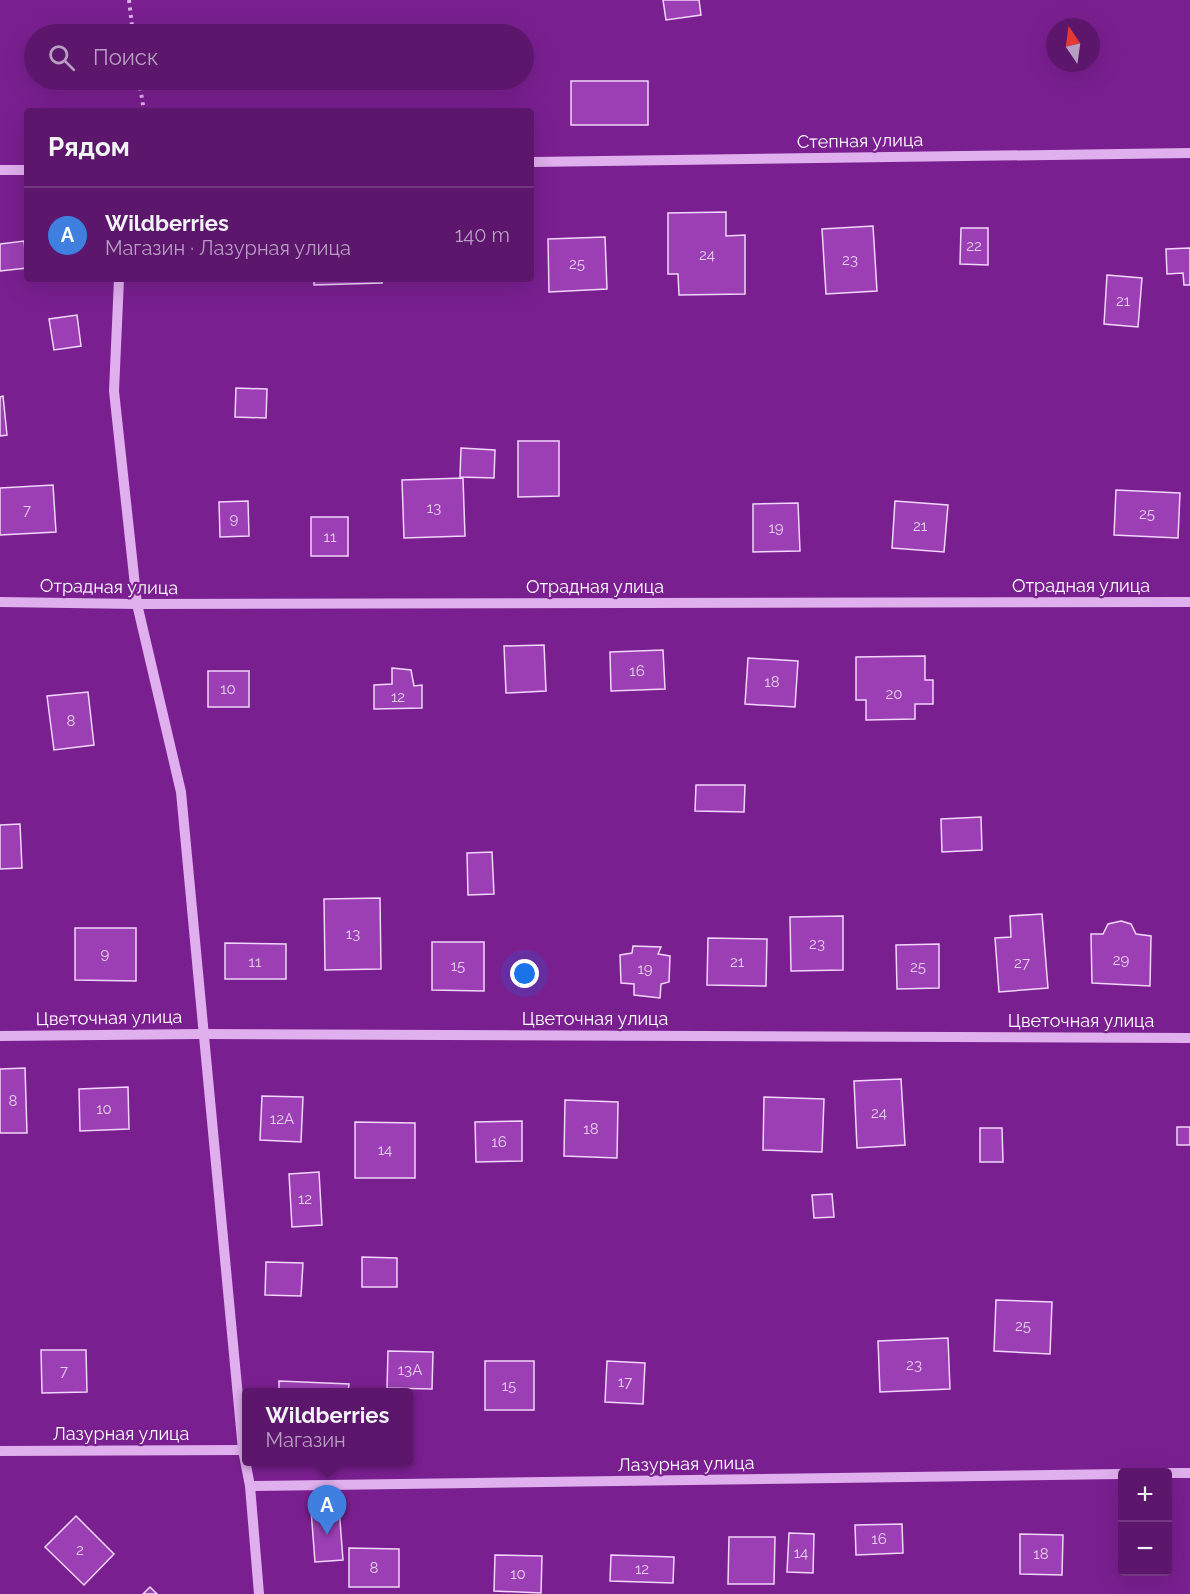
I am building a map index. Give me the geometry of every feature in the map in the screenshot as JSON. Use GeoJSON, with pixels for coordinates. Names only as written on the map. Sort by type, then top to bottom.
{"type":"FeatureCollection","features":[{"type":"Feature","properties":{"kind":"street","name":"Степная улица"},"geometry":{"type":"LineString","coordinates":[[534,162],[1190,153]]}},
{"type":"Feature","properties":{"kind":"street"},"geometry":{"type":"LineString","coordinates":[[0,170],[24,170]]}},
{"type":"Feature","properties":{"kind":"street"},"geometry":{"type":"LineString","coordinates":[[119,282],[114,391],[137,604],[181,792],[242,1440]]}},
{"type":"Feature","properties":{"kind":"street","name":"Отрадная улица"},"geometry":{"type":"LineString","coordinates":[[0,602],[137,604],[1190,602]]}},
{"type":"Feature","properties":{"kind":"street","name":"Цветочная улица"},"geometry":{"type":"LineString","coordinates":[[0,1036],[202,1034],[1190,1038]]}},
{"type":"Feature","properties":{"kind":"street","name":"Лазурная улица"},"geometry":{"type":"LineString","coordinates":[[0,1450],[242,1450]]}},
{"type":"Feature","properties":{"kind":"street"},"geometry":{"type":"LineString","coordinates":[[246,1466],[260,1594]]}},
{"type":"Feature","properties":{"kind":"street"},"geometry":{"type":"LineString","coordinates":[[1172,1473],[1190,1473]]}},
{"type":"Feature","properties":{"kind":"street","name":"Лазурная улица"},"geometry":{"type":"LineString","coordinates":[[250,1486],[1118,1474]]}},
{"type":"Feature","properties":{"kind":"path"},"geometry":{"type":"LineString","coordinates":[[129,0],[132,24]]}},
{"type":"Feature","properties":{"kind":"path"},"geometry":{"type":"LineString","coordinates":[[141,90],[144,108]]}},
{"type":"Feature","properties":{"kind":"building"},"geometry":{"type":"Polygon","coordinates":[[[663,0],[699,0],[701,15],[666,20],[663,0]]]}},
{"type":"Feature","properties":{"kind":"building"},"geometry":{"type":"Polygon","coordinates":[[[571,81],[648,81],[648,125],[571,125],[571,81]]]}},
{"type":"Feature","properties":{"kind":"building"},"geometry":{"type":"Polygon","coordinates":[[[726,212],[726,236],[745,235],[745,294],[679,295],[678,274],[668,274],[668,213],[726,212]]]}},
{"type":"Feature","properties":{"kind":"building"},"geometry":{"type":"Polygon","coordinates":[[[873,226],[877,291],[826,294],[822,229],[873,226]]]}},
{"type":"Feature","properties":{"kind":"building"},"geometry":{"type":"Polygon","coordinates":[[[961,228],[988,228],[988,265],[960,264],[961,228]]]}},
{"type":"Feature","properties":{"kind":"building"},"geometry":{"type":"Polygon","coordinates":[[[605,237],[607,289],[549,292],[548,239],[605,237]]]}},
{"type":"Feature","properties":{"kind":"building"},"geometry":{"type":"Polygon","coordinates":[[[24,241],[24,268],[0,271],[0,244],[24,241]]]}},
{"type":"Feature","properties":{"kind":"building"},"geometry":{"type":"Polygon","coordinates":[[[1190,248],[1190,285],[1184,285],[1183,273],[1167,274],[1166,249],[1190,248]]]}},
{"type":"Feature","properties":{"kind":"building"},"geometry":{"type":"Polygon","coordinates":[[[1107,275],[1142,278],[1138,327],[1104,324],[1107,275]]]}},
{"type":"Feature","properties":{"kind":"building"},"geometry":{"type":"Polygon","coordinates":[[[314,282],[382,282],[382,283],[314,285],[314,282]]]}},
{"type":"Feature","properties":{"kind":"building"},"geometry":{"type":"Polygon","coordinates":[[[77,315],[81,346],[54,350],[49,319],[77,315]]]}},
{"type":"Feature","properties":{"kind":"building"},"geometry":{"type":"Polygon","coordinates":[[[236,388],[267,389],[266,418],[235,417],[236,388]]]}},
{"type":"Feature","properties":{"kind":"building"},"geometry":{"type":"Polygon","coordinates":[[[3,396],[7,435],[0,436],[0,397],[3,396]]]}},
{"type":"Feature","properties":{"kind":"building"},"geometry":{"type":"Polygon","coordinates":[[[518,441],[559,441],[559,496],[518,497],[518,441]]]}},
{"type":"Feature","properties":{"kind":"building"},"geometry":{"type":"Polygon","coordinates":[[[461,448],[495,450],[494,478],[460,477],[461,448]]]}},
{"type":"Feature","properties":{"kind":"building"},"geometry":{"type":"Polygon","coordinates":[[[463,478],[465,536],[404,538],[402,480],[463,478]]]}},
{"type":"Feature","properties":{"kind":"building"},"geometry":{"type":"Polygon","coordinates":[[[53,485],[56,532],[0,535],[0,488],[53,485]]]}},
{"type":"Feature","properties":{"kind":"building"},"geometry":{"type":"Polygon","coordinates":[[[1116,490],[1180,493],[1178,538],[1114,535],[1116,490]]]}},
{"type":"Feature","properties":{"kind":"building"},"geometry":{"type":"Polygon","coordinates":[[[248,501],[249,536],[220,537],[219,502],[248,501]]]}},
{"type":"Feature","properties":{"kind":"building"},"geometry":{"type":"Polygon","coordinates":[[[895,501],[948,505],[944,552],[892,548],[895,501]]]}},
{"type":"Feature","properties":{"kind":"building"},"geometry":{"type":"Polygon","coordinates":[[[798,503],[800,551],[753,552],[753,504],[798,503]]]}},
{"type":"Feature","properties":{"kind":"building"},"geometry":{"type":"Polygon","coordinates":[[[311,517],[348,517],[348,556],[311,556],[311,517]]]}},
{"type":"Feature","properties":{"kind":"building"},"geometry":{"type":"Polygon","coordinates":[[[544,645],[546,691],[506,693],[504,646],[544,645]]]}},
{"type":"Feature","properties":{"kind":"building"},"geometry":{"type":"Polygon","coordinates":[[[663,650],[665,689],[611,691],[610,652],[663,650]]]}},
{"type":"Feature","properties":{"kind":"building"},"geometry":{"type":"Polygon","coordinates":[[[925,656],[925,680],[933,680],[933,704],[915,704],[915,719],[866,720],[866,700],[856,700],[856,657],[925,656]]]}},
{"type":"Feature","properties":{"kind":"building"},"geometry":{"type":"Polygon","coordinates":[[[748,658],[798,661],[795,707],[745,704],[748,658]]]}},
{"type":"Feature","properties":{"kind":"building"},"geometry":{"type":"Polygon","coordinates":[[[392,668],[411,670],[414,686],[422,685],[422,708],[374,709],[374,685],[392,684],[392,668]]]}},
{"type":"Feature","properties":{"kind":"building"},"geometry":{"type":"Polygon","coordinates":[[[208,671],[249,671],[249,707],[208,707],[208,671]]]}},
{"type":"Feature","properties":{"kind":"building"},"geometry":{"type":"Polygon","coordinates":[[[88,692],[94,745],[54,750],[47,696],[88,692]]]}},
{"type":"Feature","properties":{"kind":"building"},"geometry":{"type":"Polygon","coordinates":[[[696,785],[745,785],[744,812],[695,811],[696,785]]]}},
{"type":"Feature","properties":{"kind":"building"},"geometry":{"type":"Polygon","coordinates":[[[981,817],[982,850],[942,852],[941,819],[981,817]]]}},
{"type":"Feature","properties":{"kind":"building"},"geometry":{"type":"Polygon","coordinates":[[[20,824],[22,868],[0,869],[0,825],[20,824]]]}},
{"type":"Feature","properties":{"kind":"building"},"geometry":{"type":"Polygon","coordinates":[[[492,852],[494,894],[468,895],[467,853],[492,852]]]}},
{"type":"Feature","properties":{"kind":"building"},"geometry":{"type":"Polygon","coordinates":[[[380,898],[381,969],[325,970],[324,899],[380,898]]]}},
{"type":"Feature","properties":{"kind":"building"},"geometry":{"type":"Polygon","coordinates":[[[1042,914],[1048,988],[999,992],[995,938],[1011,937],[1010,916],[1042,914]]]}},
{"type":"Feature","properties":{"kind":"building"},"geometry":{"type":"Polygon","coordinates":[[[843,916],[843,970],[791,971],[790,917],[843,916]]]}},
{"type":"Feature","properties":{"kind":"building"},"geometry":{"type":"Polygon","coordinates":[[[1121,921],[1131,924],[1136,934],[1151,936],[1150,986],[1092,983],[1091,934],[1103,934],[1108,924],[1121,921]]]}},
{"type":"Feature","properties":{"kind":"building"},"geometry":{"type":"Polygon","coordinates":[[[75,928],[136,928],[136,981],[75,980],[75,928]]]}},
{"type":"Feature","properties":{"kind":"building"},"geometry":{"type":"Polygon","coordinates":[[[708,938],[767,939],[766,986],[707,985],[708,938]]]}},
{"type":"Feature","properties":{"kind":"building"},"geometry":{"type":"Polygon","coordinates":[[[432,942],[484,942],[484,991],[432,990],[432,942]]]}},
{"type":"Feature","properties":{"kind":"building"},"geometry":{"type":"Polygon","coordinates":[[[225,943],[286,944],[286,979],[225,979],[225,943]]]}},
{"type":"Feature","properties":{"kind":"building"},"geometry":{"type":"Polygon","coordinates":[[[939,944],[939,988],[897,989],[896,945],[939,944]]]}},
{"type":"Feature","properties":{"kind":"building"},"geometry":{"type":"Polygon","coordinates":[[[633,946],[661,947],[658,954],[670,956],[669,982],[661,984],[660,998],[634,995],[634,984],[621,983],[620,955],[632,953],[633,946]]]}},
{"type":"Feature","properties":{"kind":"building"},"geometry":{"type":"Polygon","coordinates":[[[25,1068],[27,1133],[0,1133],[0,1069],[25,1068]]]}},
{"type":"Feature","properties":{"kind":"building"},"geometry":{"type":"Polygon","coordinates":[[[901,1079],[905,1145],[857,1148],[854,1081],[901,1079]]]}},
{"type":"Feature","properties":{"kind":"building"},"geometry":{"type":"Polygon","coordinates":[[[128,1087],[129,1129],[80,1131],[79,1089],[128,1087]]]}},
{"type":"Feature","properties":{"kind":"building"},"geometry":{"type":"Polygon","coordinates":[[[262,1096],[303,1097],[301,1142],[260,1140],[262,1096]]]}},
{"type":"Feature","properties":{"kind":"building"},"geometry":{"type":"Polygon","coordinates":[[[764,1097],[824,1099],[822,1152],[763,1150],[764,1097]]]}},
{"type":"Feature","properties":{"kind":"building"},"geometry":{"type":"Polygon","coordinates":[[[565,1100],[618,1102],[617,1158],[564,1156],[565,1100]]]}},
{"type":"Feature","properties":{"kind":"building"},"geometry":{"type":"Polygon","coordinates":[[[522,1121],[522,1161],[476,1162],[475,1122],[522,1121]]]}},
{"type":"Feature","properties":{"kind":"building"},"geometry":{"type":"Polygon","coordinates":[[[355,1122],[415,1123],[415,1178],[355,1178],[355,1122]]]}},
{"type":"Feature","properties":{"kind":"building"},"geometry":{"type":"Polygon","coordinates":[[[1177,1127],[1190,1127],[1190,1145],[1177,1145],[1177,1127]]]}},
{"type":"Feature","properties":{"kind":"building"},"geometry":{"type":"Polygon","coordinates":[[[980,1128],[1002,1128],[1003,1162],[980,1162],[980,1128]]]}},
{"type":"Feature","properties":{"kind":"building"},"geometry":{"type":"Polygon","coordinates":[[[319,1172],[322,1225],[292,1227],[289,1174],[319,1172]]]}},
{"type":"Feature","properties":{"kind":"building"},"geometry":{"type":"Polygon","coordinates":[[[832,1194],[834,1217],[814,1218],[812,1195],[832,1194]]]}},
{"type":"Feature","properties":{"kind":"building"},"geometry":{"type":"Polygon","coordinates":[[[362,1257],[397,1258],[397,1287],[362,1287],[362,1257]]]}},
{"type":"Feature","properties":{"kind":"building"},"geometry":{"type":"Polygon","coordinates":[[[266,1262],[303,1263],[301,1296],[265,1295],[266,1262]]]}},
{"type":"Feature","properties":{"kind":"building"},"geometry":{"type":"Polygon","coordinates":[[[996,1300],[1052,1302],[1050,1354],[994,1351],[996,1300]]]}},
{"type":"Feature","properties":{"kind":"building"},"geometry":{"type":"Polygon","coordinates":[[[948,1338],[950,1389],[880,1392],[878,1341],[948,1338]]]}},
{"type":"Feature","properties":{"kind":"building"},"geometry":{"type":"Polygon","coordinates":[[[41,1350],[86,1350],[87,1392],[42,1393],[41,1350]]]}},
{"type":"Feature","properties":{"kind":"building"},"geometry":{"type":"Polygon","coordinates":[[[388,1351],[433,1352],[432,1389],[387,1388],[388,1351]]]}},
{"type":"Feature","properties":{"kind":"building"},"geometry":{"type":"Polygon","coordinates":[[[485,1361],[534,1361],[534,1410],[485,1410],[485,1361]]]}},
{"type":"Feature","properties":{"kind":"building"},"geometry":{"type":"Polygon","coordinates":[[[607,1361],[645,1363],[643,1404],[605,1402],[607,1361]]]}},
{"type":"Feature","properties":{"kind":"building"},"geometry":{"type":"Polygon","coordinates":[[[279,1381],[349,1384],[348,1388],[279,1388],[279,1381]]]}},
{"type":"Feature","properties":{"kind":"building"},"geometry":{"type":"Polygon","coordinates":[[[339,1508],[343,1560],[315,1562],[311,1510],[339,1508]]]}},
{"type":"Feature","properties":{"kind":"building"},"geometry":{"type":"Polygon","coordinates":[[[76,1516],[114,1554],[84,1585],[45,1547],[76,1516]]]}},
{"type":"Feature","properties":{"kind":"building"},"geometry":{"type":"Polygon","coordinates":[[[902,1524],[903,1553],[856,1555],[855,1525],[902,1524]]]}},
{"type":"Feature","properties":{"kind":"building"},"geometry":{"type":"Polygon","coordinates":[[[789,1533],[814,1534],[813,1573],[787,1572],[789,1533]]]}},
{"type":"Feature","properties":{"kind":"building"},"geometry":{"type":"Polygon","coordinates":[[[1020,1534],[1063,1535],[1062,1575],[1020,1574],[1020,1534]]]}},
{"type":"Feature","properties":{"kind":"building"},"geometry":{"type":"Polygon","coordinates":[[[729,1537],[775,1537],[774,1584],[728,1584],[729,1537]]]}},
{"type":"Feature","properties":{"kind":"building"},"geometry":{"type":"Polygon","coordinates":[[[349,1548],[399,1549],[399,1587],[349,1587],[349,1548]]]}},
{"type":"Feature","properties":{"kind":"building"},"geometry":{"type":"Polygon","coordinates":[[[495,1555],[542,1556],[541,1593],[494,1591],[495,1555]]]}},
{"type":"Feature","properties":{"kind":"building"},"geometry":{"type":"Polygon","coordinates":[[[611,1555],[674,1557],[673,1583],[610,1581],[611,1555]]]}},
{"type":"Feature","properties":{"kind":"building"},"geometry":{"type":"Polygon","coordinates":[[[150,1587],[157,1594],[143,1594],[150,1587]]]}},
{"type":"Feature","properties":{"kind":"place","name":"Wildberries"},"geometry":{"type":"Point","coordinates":[327,1535]}}]}
